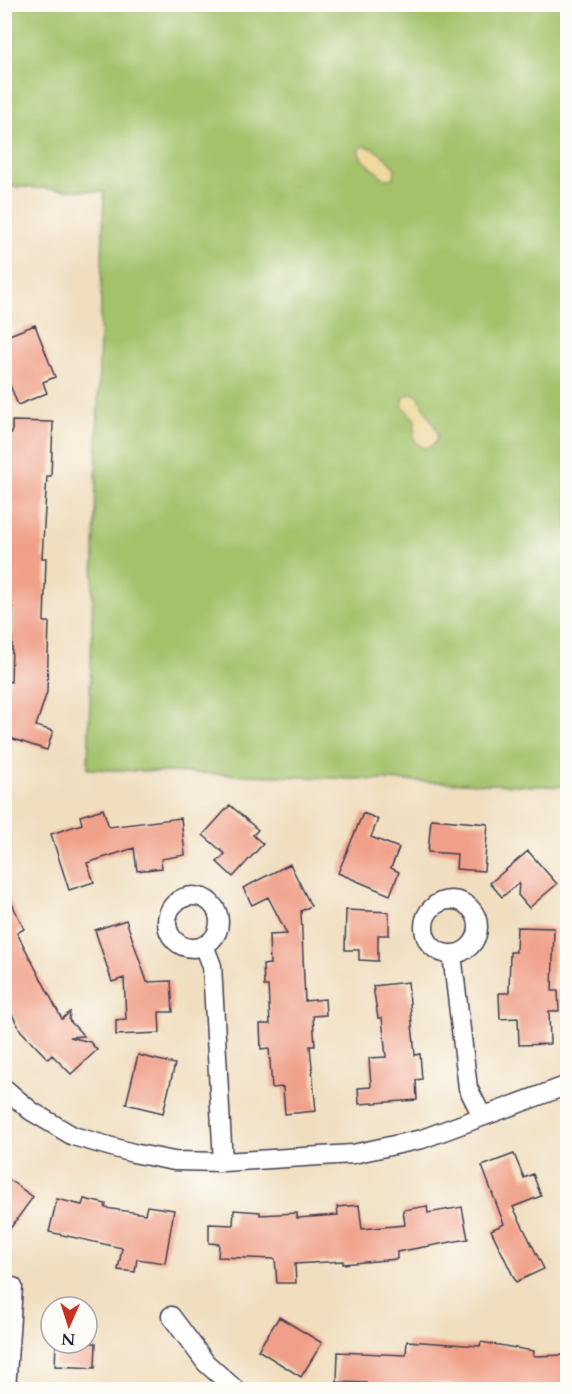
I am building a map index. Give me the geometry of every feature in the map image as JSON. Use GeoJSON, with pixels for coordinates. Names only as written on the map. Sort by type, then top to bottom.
{"type":"FeatureCollection","features":[{"type":"Feature","properties":{"kind":"street"},"geometry":{"type":"LineString","coordinates":[[204,945],[212,966],[224,1162]]}},
{"type":"Feature","properties":{"kind":"street"},"geometry":{"type":"LineString","coordinates":[[452,954],[468,1088],[482,1116]]}},
{"type":"Feature","properties":{"kind":"street"},"geometry":{"type":"LineString","coordinates":[[4,1088],[31,1111],[73,1136],[133,1153],[174,1161],[224,1162],[352,1154],[422,1139],[567,1087]]}},
{"type":"Feature","properties":{"kind":"street"},"geometry":{"type":"LineString","coordinates":[[6,1389],[13,1287]]}},
{"type":"Feature","properties":{"kind":"street"},"geometry":{"type":"LineString","coordinates":[[171,1316],[206,1363],[236,1389]]}},
{"type":"Feature","properties":{"kind":"green space"},"geometry":{"type":"Polygon","coordinates":[[[4,5],[567,5],[567,787],[88,769],[104,192],[5,186],[4,5]]]}},
{"type":"Feature","properties":{"kind":"sand"},"geometry":{"type":"Polygon","coordinates":[[[363,146],[377,151],[389,161],[395,168],[394,178],[385,179],[363,160],[358,151],[363,146]]]}},
{"type":"Feature","properties":{"kind":"sand"},"geometry":{"type":"Polygon","coordinates":[[[415,394],[419,398],[438,433],[436,442],[430,447],[422,448],[414,439],[415,420],[402,406],[404,397],[415,394]]]}},
{"type":"Feature","properties":{"kind":"building"},"geometry":{"type":"Polygon","coordinates":[[[35,325],[55,377],[43,382],[47,393],[18,405],[4,370],[4,337],[35,325]]]}},
{"type":"Feature","properties":{"kind":"building"},"geometry":{"type":"Polygon","coordinates":[[[12,421],[53,422],[51,476],[47,476],[42,558],[46,558],[44,622],[49,622],[47,692],[36,726],[53,731],[47,750],[4,736],[4,680],[11,682],[13,608],[10,608],[10,595],[4,595],[8,509],[4,509],[4,489],[8,433],[12,433],[12,421]]]}},
{"type":"Feature","properties":{"kind":"building"},"geometry":{"type":"Polygon","coordinates":[[[230,805],[258,830],[253,835],[263,844],[233,877],[217,862],[225,854],[203,835],[230,805]]]}},
{"type":"Feature","properties":{"kind":"building"},"geometry":{"type":"Polygon","coordinates":[[[103,809],[109,827],[181,818],[185,855],[161,859],[162,868],[137,871],[134,848],[87,863],[94,882],[69,890],[51,834],[82,824],[80,816],[103,809]]]}},
{"type":"Feature","properties":{"kind":"building"},"geometry":{"type":"Polygon","coordinates":[[[363,813],[378,819],[371,837],[399,848],[391,868],[399,872],[390,895],[338,873],[363,813]]]}},
{"type":"Feature","properties":{"kind":"building"},"geometry":{"type":"Polygon","coordinates":[[[431,819],[488,824],[484,871],[456,869],[457,854],[428,852],[431,819]]]}},
{"type":"Feature","properties":{"kind":"building"},"geometry":{"type":"Polygon","coordinates":[[[528,851],[557,884],[529,908],[518,895],[519,883],[502,897],[490,883],[528,851]]]}},
{"type":"Feature","properties":{"kind":"building"},"geometry":{"type":"Polygon","coordinates":[[[290,864],[311,906],[301,911],[305,1001],[325,999],[326,1015],[313,1016],[315,1046],[310,1046],[316,1111],[285,1114],[283,1087],[272,1088],[269,1048],[261,1049],[260,1024],[270,1024],[268,986],[264,986],[263,965],[270,964],[269,935],[287,934],[268,897],[252,905],[243,888],[290,864]]]}},
{"type":"Feature","properties":{"kind":"building"},"geometry":{"type":"Polygon","coordinates":[[[4,887],[24,929],[17,933],[62,1019],[70,1012],[69,1020],[84,1036],[70,1037],[90,1042],[97,1050],[71,1074],[52,1055],[48,1059],[21,1031],[4,1000],[4,887]]]}},
{"type":"Feature","properties":{"kind":"building"},"geometry":{"type":"Polygon","coordinates":[[[346,910],[389,912],[389,935],[378,935],[378,961],[359,960],[359,950],[345,950],[346,910]]]}},
{"type":"Feature","properties":{"kind":"building"},"geometry":{"type":"Polygon","coordinates":[[[126,920],[147,982],[171,981],[173,1012],[159,1012],[160,1033],[116,1035],[116,1020],[126,1019],[124,978],[112,982],[95,930],[126,920]]]}},
{"type":"Feature","properties":{"kind":"building"},"geometry":{"type":"Polygon","coordinates":[[[517,927],[554,928],[552,991],[558,991],[559,1011],[549,1011],[550,1044],[519,1045],[518,1018],[500,1019],[499,993],[509,993],[510,952],[516,952],[517,927]]]}},
{"type":"Feature","properties":{"kind":"building"},"geometry":{"type":"Polygon","coordinates":[[[408,982],[415,1055],[420,1054],[422,1079],[416,1080],[417,1100],[359,1104],[358,1088],[371,1087],[369,1058],[386,1057],[382,1018],[378,1018],[373,986],[408,982]]]}},
{"type":"Feature","properties":{"kind":"building"},"geometry":{"type":"Polygon","coordinates":[[[138,1055],[175,1064],[163,1113],[126,1104],[138,1055]]]}},
{"type":"Feature","properties":{"kind":"building"},"geometry":{"type":"Polygon","coordinates":[[[514,1154],[524,1178],[533,1174],[541,1196],[513,1207],[544,1269],[516,1282],[491,1230],[504,1224],[482,1166],[514,1154]]]}},
{"type":"Feature","properties":{"kind":"building"},"geometry":{"type":"Polygon","coordinates":[[[4,1176],[33,1197],[4,1237],[4,1176]]]}},
{"type":"Feature","properties":{"kind":"building"},"geometry":{"type":"Polygon","coordinates":[[[57,1199],[82,1205],[84,1199],[106,1204],[105,1208],[145,1214],[147,1206],[174,1210],[165,1263],[137,1259],[135,1272],[118,1270],[122,1248],[49,1232],[57,1199]]]}},
{"type":"Feature","properties":{"kind":"building"},"geometry":{"type":"Polygon","coordinates":[[[359,1205],[362,1229],[405,1225],[403,1210],[427,1206],[428,1213],[462,1207],[468,1239],[397,1252],[397,1259],[343,1264],[343,1261],[295,1264],[296,1283],[277,1283],[275,1259],[218,1257],[219,1244],[209,1243],[209,1224],[233,1225],[234,1210],[260,1212],[260,1215],[297,1213],[297,1218],[338,1215],[337,1207],[359,1205]]]}},
{"type":"Feature","properties":{"kind":"building"},"geometry":{"type":"Polygon","coordinates":[[[279,1317],[322,1343],[301,1377],[258,1350],[279,1317]]]}},
{"type":"Feature","properties":{"kind":"building"},"geometry":{"type":"Polygon","coordinates":[[[407,1341],[480,1346],[481,1342],[534,1351],[533,1356],[567,1355],[567,1389],[503,1389],[430,1382],[429,1389],[366,1389],[366,1383],[337,1382],[338,1352],[406,1355],[407,1341]]]}},
{"type":"Feature","properties":{"kind":"building"},"geometry":{"type":"Polygon","coordinates":[[[55,1355],[96,1355],[95,1368],[55,1366],[55,1355]]]}}]}
